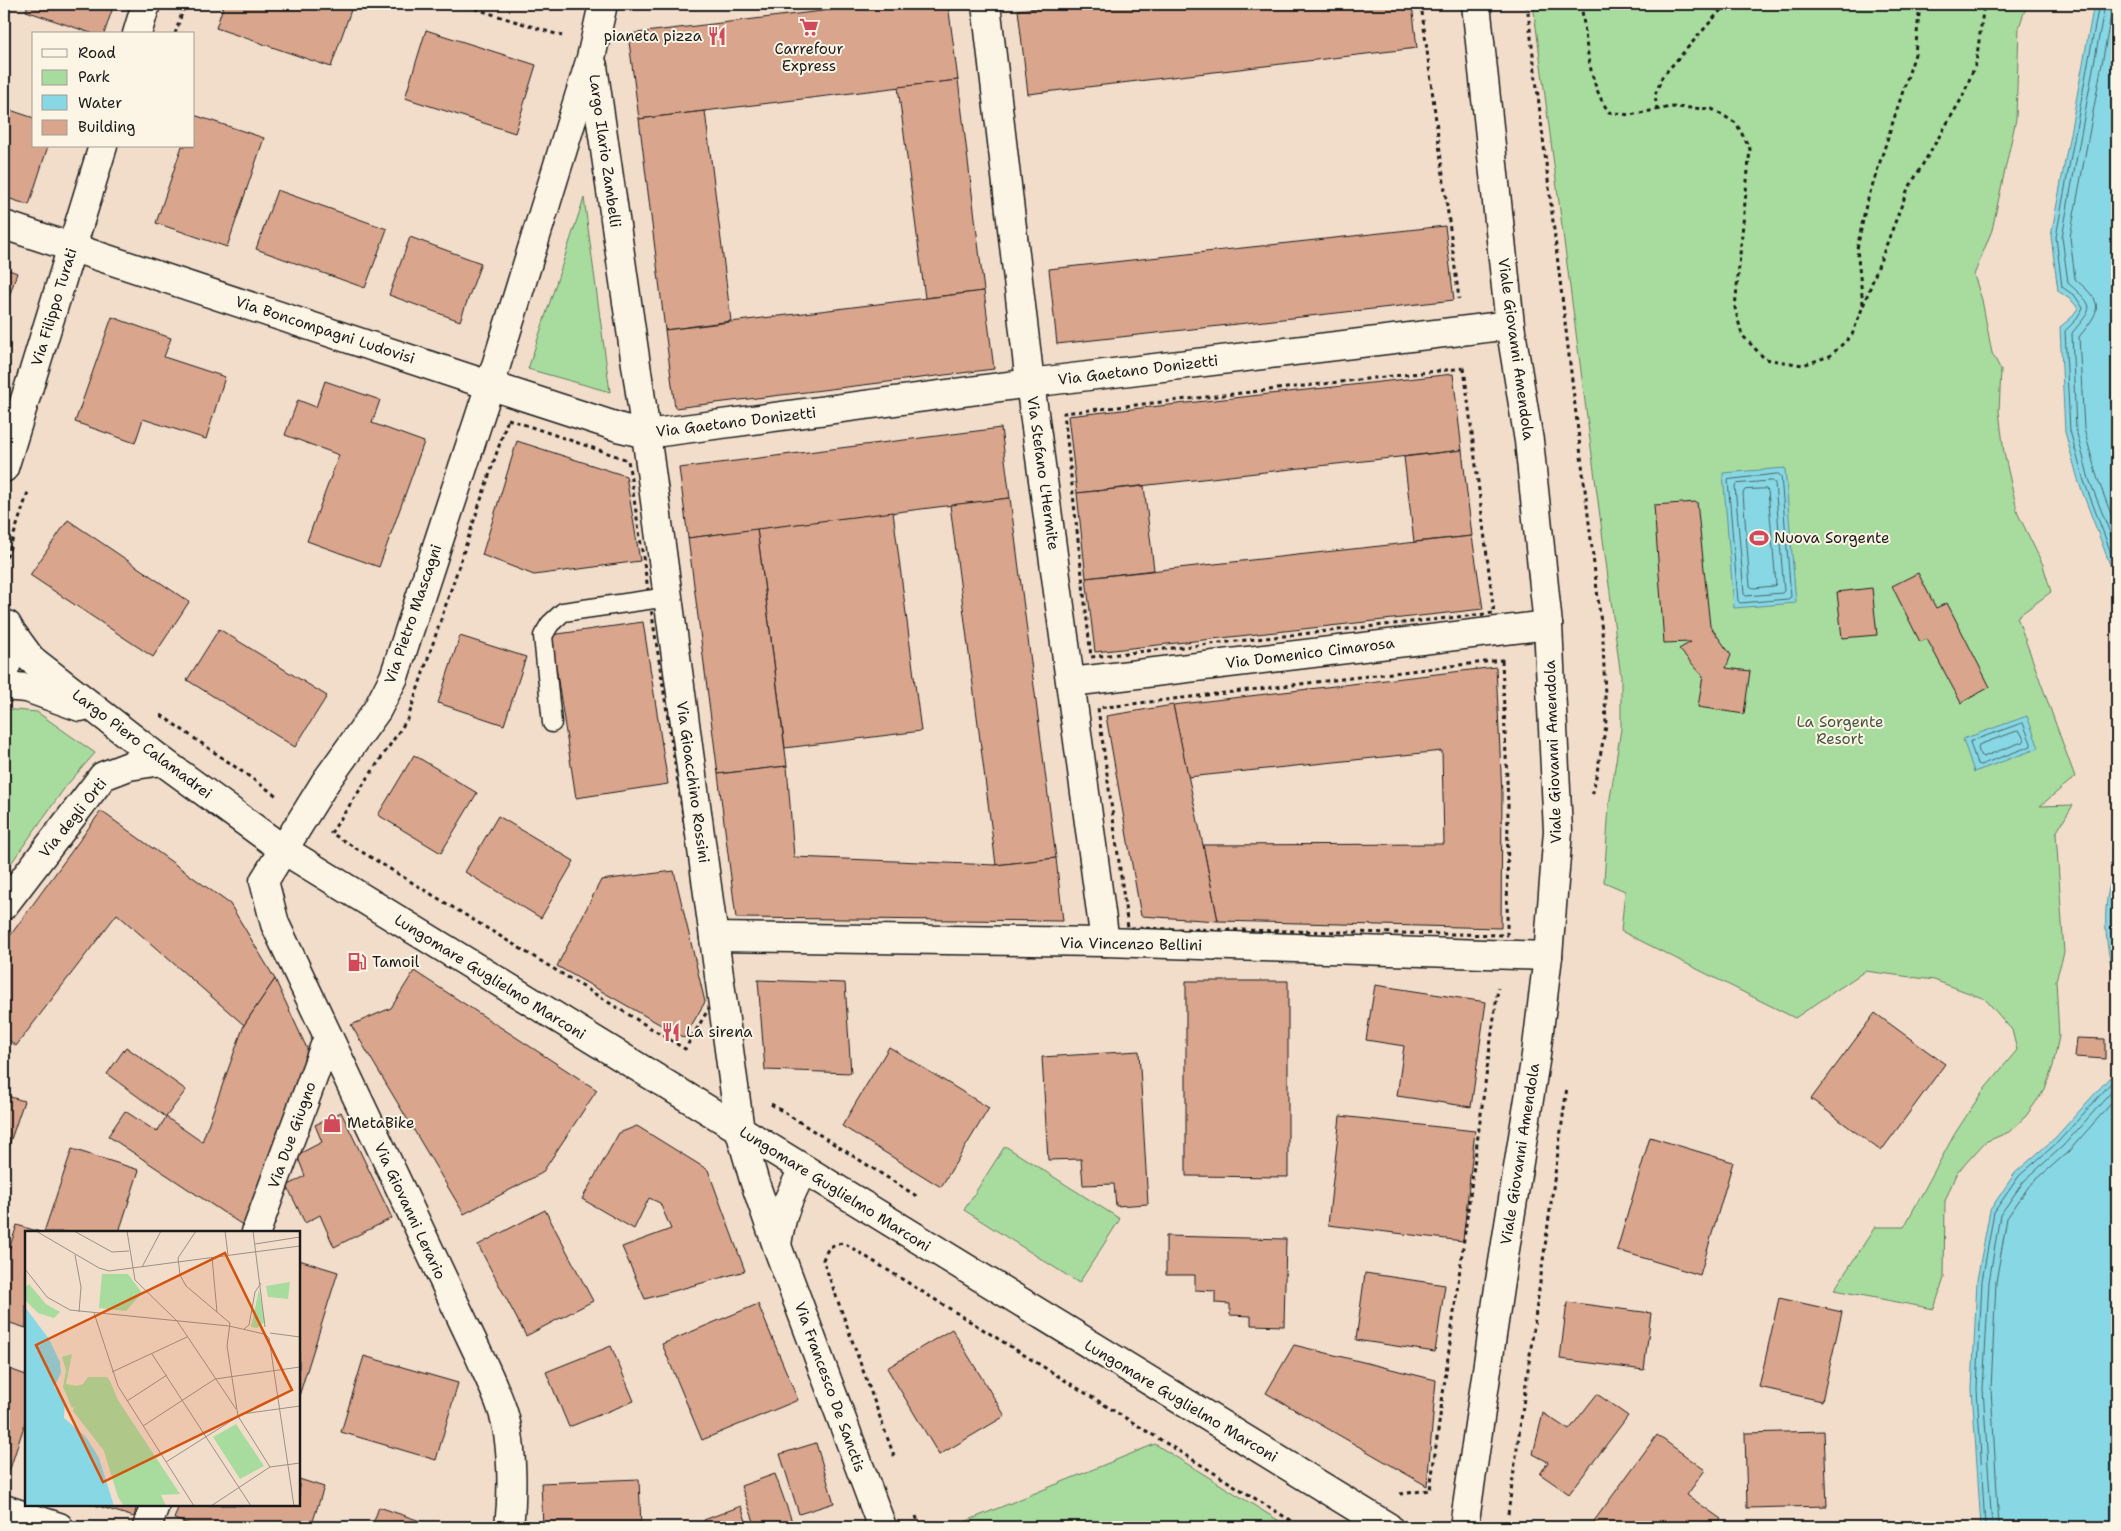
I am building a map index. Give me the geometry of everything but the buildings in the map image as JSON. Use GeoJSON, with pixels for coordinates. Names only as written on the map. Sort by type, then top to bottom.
{"type":"FeatureCollection","features":[{"type":"Feature","properties":{"kind":"street"},"geometry":{"type":"LineString","coordinates":[[138,32],[146,4]]}},
{"type":"Feature","properties":{"kind":"street"},"geometry":{"type":"LineString","coordinates":[[592,58],[603,4]]}},
{"type":"Feature","properties":{"kind":"street","name":"Via Stefano L'Hermite"},"geometry":{"type":"LineString","coordinates":[[986,4],[1030,383],[1105,942]]}},
{"type":"Feature","properties":{"kind":"street","name":"Viale Giovanni Amendola"},"geometry":{"type":"LineString","coordinates":[[1464,1527],[1500,1281],[1536,1055],[1548,956],[1558,831],[1548,625],[1529,440],[1510,325],[1476,4]]}},
{"type":"Feature","properties":{"kind":"street","name":"Largo Ilario Zambelli"},"geometry":{"type":"LineString","coordinates":[[490,385],[592,58]]}},
{"type":"Feature","properties":{"kind":"street","name":"Largo Ilario Zambelli"},"geometry":{"type":"LineString","coordinates":[[592,58],[646,434]]}},
{"type":"Feature","properties":{"kind":"street","name":"Via Filippo Turati"},"geometry":{"type":"LineString","coordinates":[[4,468],[102,148]]}},
{"type":"Feature","properties":{"kind":"street","name":"Via Boncompagni Ludovisi"},"geometry":{"type":"LineString","coordinates":[[4,225],[621,428],[646,434]]}},
{"type":"Feature","properties":{"kind":"street","name":"Via Gaetano Donizetti"},"geometry":{"type":"LineString","coordinates":[[646,434],[1030,383],[1510,325]]}},
{"type":"Feature","properties":{"kind":"street","name":"Via Pietro Mascagni"},"geometry":{"type":"LineString","coordinates":[[284,850],[326,781],[377,710],[394,677],[490,385]]}},
{"type":"Feature","properties":{"kind":"street","name":"Via Gioacchino Rossini"},"geometry":{"type":"LineString","coordinates":[[646,434],[740,1131]]}},
{"type":"Feature","properties":{"kind":"street"},"geometry":{"type":"LineString","coordinates":[[4,669],[11,655],[12,642],[6,624]]}},
{"type":"Feature","properties":{"kind":"street","name":"Largo Piero Calamadrei"},"geometry":{"type":"LineString","coordinates":[[6,624],[30,658],[162,760],[284,850]]}},
{"type":"Feature","properties":{"kind":"street","name":"Via Domenico Cimarosa"},"geometry":{"type":"LineString","coordinates":[[1071,682],[1548,625]]}},
{"type":"Feature","properties":{"kind":"street"},"geometry":{"type":"LineString","coordinates":[[4,686],[27,688],[54,697],[113,722]]}},
{"type":"Feature","properties":{"kind":"street","name":"Via degli Orti"},"geometry":{"type":"LineString","coordinates":[[4,906],[103,776],[129,766],[162,760]]}},
{"type":"Feature","properties":{"kind":"street","name":"Via Giovanni Lerario"},"geometry":{"type":"LineString","coordinates":[[284,850],[264,882],[275,924],[479,1355],[503,1410],[510,1454],[512,1505],[509,1527]]}},
{"type":"Feature","properties":{"kind":"street","name":"Lungomare Guglielmo Marconi"},"geometry":{"type":"LineString","coordinates":[[284,850],[1388,1527]]}},
{"type":"Feature","properties":{"kind":"street","name":"Via Vincenzo Bellini"},"geometry":{"type":"LineString","coordinates":[[714,937],[1105,942],[1548,956]]}},
{"type":"Feature","properties":{"kind":"street","name":"Via Due Giugno"},"geometry":{"type":"LineString","coordinates":[[256,1231],[328,1037]]}},
{"type":"Feature","properties":{"kind":"street","name":"Via Francesco De Sanctis"},"geometry":{"type":"LineString","coordinates":[[740,1131],[754,1180],[777,1246],[882,1527]]}},
{"type":"Feature","properties":{"kind":"street","name":"Via Francesco De Sanctis"},"geometry":{"type":"LineString","coordinates":[[777,1246],[780,1223],[787,1200],[803,1170]]}},
{"type":"Feature","properties":{"kind":"street"},"geometry":{"type":"LineString","coordinates":[[147,1527],[155,1506]]}},
{"type":"Feature","properties":{"kind":"street"},"geometry":{"type":"LineString","coordinates":[[4,1509],[59,1527]]}},
{"type":"Feature","properties":{"kind":"lane"},"geometry":{"type":"LineString","coordinates":[[552,723],[543,636],[550,624],[563,612],[668,597]]}},
{"type":"Feature","properties":{"kind":"path"},"geometry":{"type":"LineString","coordinates":[[176,32],[185,4]]}},
{"type":"Feature","properties":{"kind":"path"},"geometry":{"type":"LineString","coordinates":[[460,4],[571,39]]}},
{"type":"Feature","properties":{"kind":"path"},"geometry":{"type":"LineString","coordinates":[[1422,4],[1459,304]]}},
{"type":"Feature","properties":{"kind":"path"},"geometry":{"type":"LineString","coordinates":[[1527,4],[1603,640],[1606,726],[1590,803]]}},
{"type":"Feature","properties":{"kind":"path"},"geometry":{"type":"LineString","coordinates":[[1581,4],[1594,84],[1600,100],[1609,112],[1630,115],[1670,107],[1712,109],[1736,123],[1750,149],[1735,308],[1742,336],[1765,359],[1803,365],[1830,356],[1852,335],[1907,191],[1962,98],[1976,63],[1984,4]]}},
{"type":"Feature","properties":{"kind":"path"},"geometry":{"type":"LineString","coordinates":[[1656,110],[1655,95],[1662,77],[1726,4]]}},
{"type":"Feature","properties":{"kind":"path"},"geometry":{"type":"LineString","coordinates":[[1863,304],[1857,249],[1866,205],[1915,54],[1920,4]]}},
{"type":"Feature","properties":{"kind":"path"},"geometry":{"type":"LineString","coordinates":[[1464,368],[1494,613],[1091,657],[1064,413],[1464,368]]}},
{"type":"Feature","properties":{"kind":"path"},"geometry":{"type":"LineString","coordinates":[[4,566],[29,490]]}},
{"type":"Feature","properties":{"kind":"path"},"geometry":{"type":"LineString","coordinates":[[1502,660],[1508,804],[1506,935],[1128,928],[1098,708],[1502,660]]}},
{"type":"Feature","properties":{"kind":"path"},"geometry":{"type":"LineString","coordinates":[[278,797],[284,790]]}},
{"type":"Feature","properties":{"kind":"path"},"geometry":{"type":"LineString","coordinates":[[1397,1494],[1430,1490],[1499,981]]}},
{"type":"Feature","properties":{"kind":"path"},"geometry":{"type":"LineString","coordinates":[[1508,1514],[1568,1081]]}},
{"type":"Feature","properties":{"kind":"path"},"geometry":{"type":"LineString","coordinates":[[764,1100],[921,1198]]}},
{"type":"Feature","properties":{"kind":"path"},"geometry":{"type":"LineString","coordinates":[[896,1463],[823,1260],[826,1250],[835,1244],[844,1243],[1301,1527]]}},
{"type":"Feature","properties":{"kind":"path"},"geometry":{"type":"LineString","coordinates":[[913,1509],[920,1527]]}},
{"type":"Feature","properties":{"kind":"green space","name":"La Sorgente Resort"},"geometry":{"type":"Polygon","coordinates":[[[1533,4],[2027,4],[2019,27],[2016,119],[1992,230],[1974,275],[1982,300],[1992,353],[2001,370],[1999,411],[2004,453],[2018,514],[2043,565],[2051,592],[2017,617],[2075,777],[2040,806],[2073,805],[2056,833],[2064,953],[2056,980],[2059,1036],[2053,1066],[2045,1089],[2026,1116],[2009,1132],[1985,1142],[1956,1174],[1945,1201],[1944,1278],[1934,1309],[1834,1290],[1875,1227],[1904,1227],[1954,1135],[1982,1092],[2017,1050],[2012,1030],[1985,999],[1934,980],[1865,971],[1795,1018],[1621,931],[1625,891],[1604,882],[1609,805],[1621,729],[1621,677],[1533,4]]]}},
{"type":"Feature","properties":{"kind":"green space"},"geometry":{"type":"Polygon","coordinates":[[[584,198],[610,392],[528,369],[584,198]]]}},
{"type":"Feature","properties":{"kind":"green space"},"geometry":{"type":"Polygon","coordinates":[[[4,709],[37,712],[95,753],[66,786],[4,873],[4,709]]]}},
{"type":"Feature","properties":{"kind":"green space"},"geometry":{"type":"Polygon","coordinates":[[[1005,1146],[1120,1219],[1079,1283],[964,1210],[1005,1146]]]}},
{"type":"Feature","properties":{"kind":"green space"},"geometry":{"type":"Polygon","coordinates":[[[1155,1444],[1289,1527],[952,1527],[1155,1444]]]}},
{"type":"Feature","properties":{"kind":"water"},"geometry":{"type":"Polygon","coordinates":[[[2094,4],[2117,4],[2117,583],[2079,483],[2065,432],[2060,327],[2071,318],[2078,308],[2071,300],[2058,291],[2051,236],[2094,4]]]}},
{"type":"Feature","properties":{"kind":"water","name":"Nuova Sorgente"},"geometry":{"type":"Polygon","coordinates":[[[1785,468],[1796,603],[1734,608],[1723,473],[1785,468]]]}},
{"type":"Feature","properties":{"kind":"water"},"geometry":{"type":"Polygon","coordinates":[[[2027,716],[2039,748],[1974,772],[1963,739],[2027,716]]]}},
{"type":"Feature","properties":{"kind":"water"},"geometry":{"type":"Polygon","coordinates":[[[2117,862],[2117,990],[2109,957],[2106,910],[2111,878],[2117,862]]]}},
{"type":"Feature","properties":{"kind":"water"},"geometry":{"type":"Polygon","coordinates":[[[2117,1077],[2117,1527],[1981,1527],[1972,1389],[1977,1280],[1990,1210],[2015,1173],[2055,1138],[2109,1078],[2117,1077]]]}},
{"type":"Feature","properties":{"kind":"place","name":"Carrefour Express"},"geometry":{"type":"Point","coordinates":[809,27]}},
{"type":"Feature","properties":{"kind":"place","name":"pianeta pizza"},"geometry":{"type":"Point","coordinates":[717,36]}},
{"type":"Feature","properties":{"kind":"place","name":"Nuova Sorgente"},"geometry":{"type":"Point","coordinates":[1759,538]}},
{"type":"Feature","properties":{"kind":"place","name":"Tamoil"},"geometry":{"type":"Point","coordinates":[357,962]}},
{"type":"Feature","properties":{"kind":"place","name":"La sirena"},"geometry":{"type":"Point","coordinates":[671,1032]}},
{"type":"Feature","properties":{"kind":"place","name":"MetaBike"},"geometry":{"type":"Point","coordinates":[332,1123]}}]}
